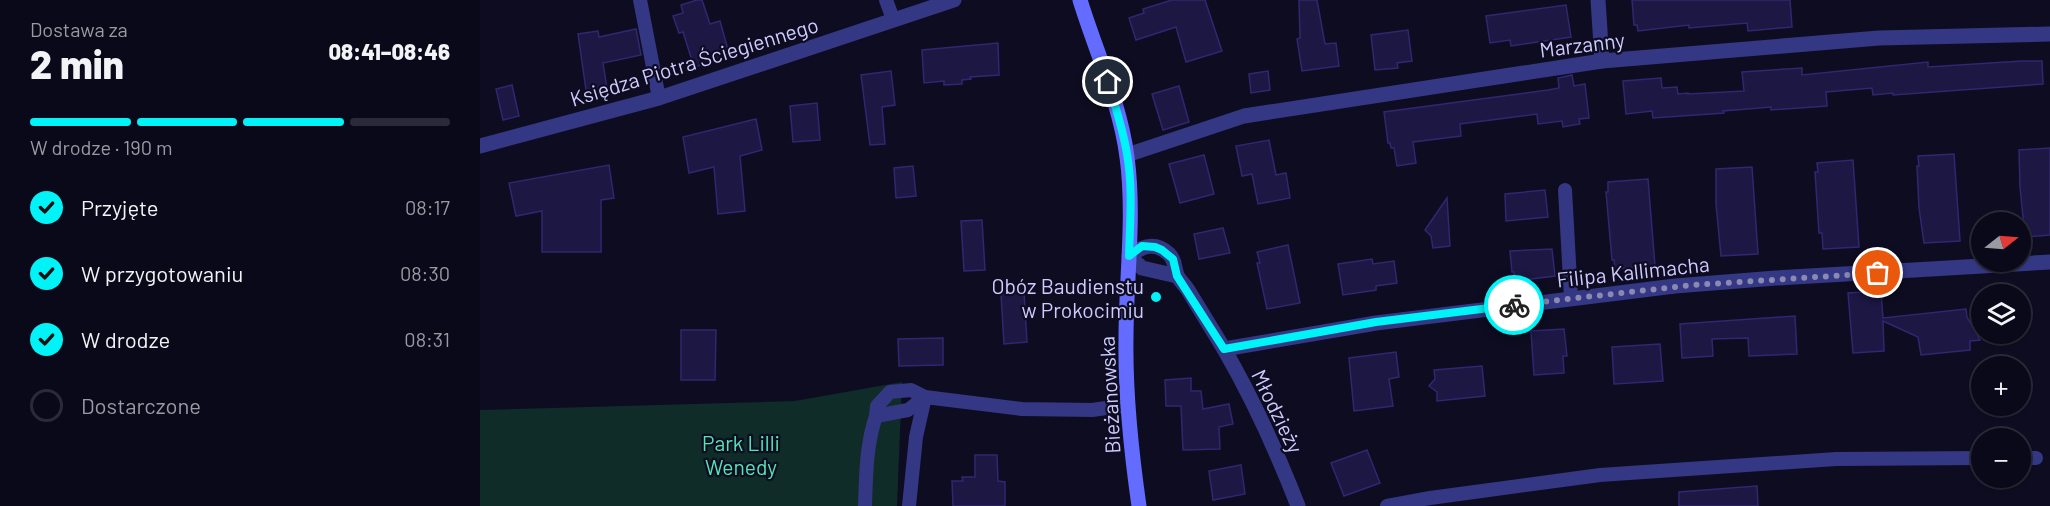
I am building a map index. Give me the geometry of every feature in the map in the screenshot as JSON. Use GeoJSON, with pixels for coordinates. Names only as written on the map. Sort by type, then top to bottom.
{"type":"FeatureCollection","features":[{"type":"Feature","properties":{"kind":"street","name":"Księdza Piotra Ściegiennego"},"geometry":{"type":"LineString","coordinates":[[480,146],[659,98],[954,0]]}},
{"type":"Feature","properties":{"kind":"street","name":"Bieżanowska"},"geometry":{"type":"LineString","coordinates":[[1080,0],[1120,120],[1127,155],[1131,199],[1126,337],[1128,405],[1139,506]]}},
{"type":"Feature","properties":{"kind":"street"},"geometry":{"type":"LineString","coordinates":[[1598,0],[1602,61]]}},
{"type":"Feature","properties":{"kind":"street","name":"Marzanny"},"geometry":{"type":"LineString","coordinates":[[1127,155],[1244,116],[1602,61],[1879,38],[2050,34]]}},
{"type":"Feature","properties":{"kind":"street","name":"Młodzieży"},"geometry":{"type":"LineString","coordinates":[[1129,256],[1142,246],[1155,247],[1173,259],[1177,276],[1224,349],[1275,446],[1298,506]]}},
{"type":"Feature","properties":{"kind":"street"},"geometry":{"type":"LineString","coordinates":[[1129,256],[1142,268],[1177,276]]}},
{"type":"Feature","properties":{"kind":"street","name":"Filipa Kallimacha"},"geometry":{"type":"LineString","coordinates":[[1224,349],[1376,322],[1729,281],[2050,262]]}},
{"type":"Feature","properties":{"kind":"lane"},"geometry":{"type":"LineString","coordinates":[[640,0],[659,98]]}},
{"type":"Feature","properties":{"kind":"lane"},"geometry":{"type":"LineString","coordinates":[[886,0],[893,19]]}},
{"type":"Feature","properties":{"kind":"lane"},"geometry":{"type":"LineString","coordinates":[[1565,190],[1571,298]]}},
{"type":"Feature","properties":{"kind":"lane"},"geometry":{"type":"LineString","coordinates":[[866,506],[867,458],[872,429],[877,406],[890,392],[911,390],[925,397],[1022,409],[1092,410],[1128,405]]}},
{"type":"Feature","properties":{"kind":"lane"},"geometry":{"type":"LineString","coordinates":[[876,416],[908,410],[925,397]]}},
{"type":"Feature","properties":{"kind":"lane"},"geometry":{"type":"LineString","coordinates":[[909,506],[916,437],[925,397]]}},
{"type":"Feature","properties":{"kind":"lane"},"geometry":{"type":"LineString","coordinates":[[1387,506],[1600,475],[1836,459],[1971,458]]}},
{"type":"Feature","properties":{"kind":"lane"},"geometry":{"type":"LineString","coordinates":[[2031,458],[2036,458]]}},
{"type":"Feature","properties":{"kind":"green space","name":"Park Lilli Wenedy"},"geometry":{"type":"Polygon","coordinates":[[[902,382],[897,506],[480,506],[480,410],[795,401],[902,382]]]}},
{"type":"Feature","properties":{"kind":"building"},"geometry":{"type":"Polygon","coordinates":[[[702,0],[710,24],[720,21],[730,57],[694,67],[683,32],[679,33],[673,16],[683,13],[681,5],[702,0]]]}},
{"type":"Feature","properties":{"kind":"building"},"geometry":{"type":"Polygon","coordinates":[[[1172,0],[1205,0],[1222,51],[1186,62],[1176,27],[1136,40],[1129,18],[1144,13],[1143,9],[1172,0]]]}},
{"type":"Feature","properties":{"kind":"building"},"geometry":{"type":"Polygon","coordinates":[[[1299,0],[1317,0],[1325,44],[1336,43],[1339,66],[1302,71],[1297,39],[1300,38],[1299,0]]]}},
{"type":"Feature","properties":{"kind":"building"},"geometry":{"type":"Polygon","coordinates":[[[1632,0],[1790,0],[1792,27],[1748,31],[1747,23],[1689,28],[1689,25],[1638,31],[1637,25],[1634,25],[1632,0]]]}},
{"type":"Feature","properties":{"kind":"building"},"geometry":{"type":"Polygon","coordinates":[[[1566,5],[1571,37],[1511,46],[1510,40],[1490,43],[1486,16],[1566,5]]]}},
{"type":"Feature","properties":{"kind":"building"},"geometry":{"type":"Polygon","coordinates":[[[636,29],[641,55],[603,63],[608,94],[587,97],[578,34],[598,31],[599,37],[636,29]]]}},
{"type":"Feature","properties":{"kind":"building"},"geometry":{"type":"Polygon","coordinates":[[[1408,30],[1412,61],[1397,63],[1398,68],[1375,70],[1371,35],[1408,30]]]}},
{"type":"Feature","properties":{"kind":"building"},"geometry":{"type":"Polygon","coordinates":[[[998,43],[999,75],[970,77],[971,79],[962,80],[962,84],[944,85],[944,81],[924,83],[922,50],[998,43]]]}},
{"type":"Feature","properties":{"kind":"building"},"geometry":{"type":"Polygon","coordinates":[[[2042,61],[2043,84],[1893,95],[1893,93],[1873,95],[1872,88],[1826,92],[1827,106],[1771,110],[1771,107],[1653,118],[1652,111],[1626,114],[1623,81],[1661,78],[1662,88],[1677,87],[1678,94],[1688,94],[1744,91],[1742,72],[1802,68],[1802,75],[1928,62],[1928,67],[2042,61]]]}},
{"type":"Feature","properties":{"kind":"building"},"geometry":{"type":"Polygon","coordinates":[[[891,71],[895,105],[882,107],[885,144],[870,145],[861,75],[891,71]]]}},
{"type":"Feature","properties":{"kind":"building"},"geometry":{"type":"Polygon","coordinates":[[[1268,71],[1270,90],[1251,93],[1249,74],[1268,71]]]}},
{"type":"Feature","properties":{"kind":"building"},"geometry":{"type":"Polygon","coordinates":[[[1572,75],[1574,86],[1585,84],[1589,118],[1579,119],[1580,124],[1563,127],[1562,121],[1538,124],[1537,114],[1460,124],[1461,136],[1413,142],[1416,163],[1397,166],[1394,148],[1391,148],[1388,143],[1384,112],[1559,88],[1558,78],[1572,75]]]}},
{"type":"Feature","properties":{"kind":"building"},"geometry":{"type":"Polygon","coordinates":[[[512,85],[519,116],[503,120],[496,89],[512,85]]]}},
{"type":"Feature","properties":{"kind":"building"},"geometry":{"type":"Polygon","coordinates":[[[1179,86],[1189,122],[1163,130],[1152,94],[1179,86]]]}},
{"type":"Feature","properties":{"kind":"building"},"geometry":{"type":"Polygon","coordinates":[[[817,103],[820,140],[793,142],[790,106],[817,103]]]}},
{"type":"Feature","properties":{"kind":"building"},"geometry":{"type":"Polygon","coordinates":[[[756,119],[762,150],[740,156],[745,211],[718,214],[714,167],[689,173],[683,137],[756,119]]]}},
{"type":"Feature","properties":{"kind":"building"},"geometry":{"type":"Polygon","coordinates":[[[1269,140],[1276,175],[1286,173],[1290,198],[1258,204],[1252,174],[1242,176],[1236,146],[1269,140]]]}},
{"type":"Feature","properties":{"kind":"building"},"geometry":{"type":"Polygon","coordinates":[[[2050,148],[2050,235],[2031,237],[2031,212],[2022,212],[2019,150],[2050,148]]]}},
{"type":"Feature","properties":{"kind":"building"},"geometry":{"type":"Polygon","coordinates":[[[1954,154],[1960,241],[1924,243],[1919,208],[1918,156],[1954,154]]]}},
{"type":"Feature","properties":{"kind":"building"},"geometry":{"type":"Polygon","coordinates":[[[1204,155],[1214,194],[1180,203],[1169,164],[1204,155]]]}},
{"type":"Feature","properties":{"kind":"building"},"geometry":{"type":"Polygon","coordinates":[[[1853,160],[1859,247],[1823,249],[1822,233],[1819,233],[1815,172],[1818,172],[1817,163],[1853,160]]]}},
{"type":"Feature","properties":{"kind":"building"},"geometry":{"type":"Polygon","coordinates":[[[609,165],[614,198],[601,200],[601,252],[542,252],[542,211],[516,216],[509,183],[609,165]]]}},
{"type":"Feature","properties":{"kind":"building"},"geometry":{"type":"Polygon","coordinates":[[[913,166],[916,196],[896,198],[894,168],[913,166]]]}},
{"type":"Feature","properties":{"kind":"building"},"geometry":{"type":"Polygon","coordinates":[[[1752,167],[1758,254],[1721,256],[1716,204],[1716,169],[1752,167]]]}},
{"type":"Feature","properties":{"kind":"building"},"geometry":{"type":"Polygon","coordinates":[[[1648,179],[1655,266],[1615,269],[1614,260],[1612,260],[1606,192],[1608,192],[1608,182],[1648,179]]]}},
{"type":"Feature","properties":{"kind":"building"},"geometry":{"type":"Polygon","coordinates":[[[1545,190],[1548,217],[1506,221],[1505,194],[1545,190]]]}},
{"type":"Feature","properties":{"kind":"building"},"geometry":{"type":"Polygon","coordinates":[[[1447,198],[1450,246],[1433,248],[1431,236],[1425,230],[1447,198]]]}},
{"type":"Feature","properties":{"kind":"building"},"geometry":{"type":"Polygon","coordinates":[[[982,220],[985,270],[964,271],[961,221],[982,220]]]}},
{"type":"Feature","properties":{"kind":"building"},"geometry":{"type":"Polygon","coordinates":[[[1223,228],[1230,253],[1199,259],[1194,234],[1223,228]]]}},
{"type":"Feature","properties":{"kind":"building"},"geometry":{"type":"Polygon","coordinates":[[[1288,245],[1300,303],[1267,309],[1257,263],[1260,263],[1257,252],[1288,245]]]}},
{"type":"Feature","properties":{"kind":"building"},"geometry":{"type":"Polygon","coordinates":[[[1552,249],[1555,276],[1515,281],[1510,251],[1552,249]]]}},
{"type":"Feature","properties":{"kind":"building"},"geometry":{"type":"Polygon","coordinates":[[[1372,259],[1373,264],[1394,261],[1397,283],[1376,286],[1376,290],[1343,295],[1338,264],[1372,259]]]}},
{"type":"Feature","properties":{"kind":"building"},"geometry":{"type":"Polygon","coordinates":[[[1881,291],[1883,318],[1966,309],[1971,324],[1970,350],[1921,355],[1918,337],[1883,321],[1884,351],[1853,353],[1848,293],[1881,291]]]}},
{"type":"Feature","properties":{"kind":"building"},"geometry":{"type":"Polygon","coordinates":[[[1024,292],[1027,342],[1004,344],[1001,294],[1024,292]]]}},
{"type":"Feature","properties":{"kind":"building"},"geometry":{"type":"Polygon","coordinates":[[[1795,316],[1797,354],[1749,356],[1748,338],[1712,339],[1713,356],[1682,358],[1680,324],[1795,316]]]}},
{"type":"Feature","properties":{"kind":"building"},"geometry":{"type":"Polygon","coordinates":[[[1564,329],[1567,356],[1563,356],[1564,373],[1534,375],[1531,331],[1564,329]]]}},
{"type":"Feature","properties":{"kind":"building"},"geometry":{"type":"Polygon","coordinates":[[[681,330],[716,330],[715,380],[681,380],[681,330]]]}},
{"type":"Feature","properties":{"kind":"building"},"geometry":{"type":"Polygon","coordinates":[[[943,338],[943,365],[899,366],[898,339],[943,338]]]}},
{"type":"Feature","properties":{"kind":"building"},"geometry":{"type":"Polygon","coordinates":[[[1660,344],[1663,381],[1614,384],[1612,347],[1660,344]]]}},
{"type":"Feature","properties":{"kind":"building"},"geometry":{"type":"Polygon","coordinates":[[[1396,352],[1399,377],[1389,379],[1393,406],[1354,411],[1349,358],[1396,352]]]}},
{"type":"Feature","properties":{"kind":"building"},"geometry":{"type":"Polygon","coordinates":[[[1482,366],[1485,396],[1437,401],[1437,392],[1429,386],[1435,379],[1434,370],[1482,366]]]}},
{"type":"Feature","properties":{"kind":"building"},"geometry":{"type":"Polygon","coordinates":[[[1191,378],[1191,391],[1201,391],[1203,409],[1229,404],[1233,424],[1219,427],[1220,449],[1183,450],[1181,406],[1166,406],[1165,380],[1191,378]]]}},
{"type":"Feature","properties":{"kind":"building"},"geometry":{"type":"Polygon","coordinates":[[[1367,450],[1380,483],[1344,496],[1331,463],[1367,450]]]}},
{"type":"Feature","properties":{"kind":"building"},"geometry":{"type":"Polygon","coordinates":[[[975,455],[997,455],[998,481],[1005,482],[1005,506],[953,506],[952,481],[963,481],[962,477],[975,477],[975,455]]]}},
{"type":"Feature","properties":{"kind":"building"},"geometry":{"type":"Polygon","coordinates":[[[1241,465],[1245,494],[1213,500],[1209,471],[1241,465]]]}},
{"type":"Feature","properties":{"kind":"building"},"geometry":{"type":"Polygon","coordinates":[[[1757,486],[1758,506],[1679,506],[1679,492],[1757,486]]]}},
{"type":"Feature","properties":{"kind":"way so far"},"geometry":{"type":"LineString","coordinates":[[1514,305],[1693,285],[1878,273]]}},
{"type":"Feature","properties":{"kind":"place","name":"Obóz Baudienstu w Prokocimiu"},"geometry":{"type":"Point","coordinates":[1156,297]}},
{"type":"Feature","properties":{"kind":"route"},"geometry":{"type":"LineString","coordinates":[[1108,82],[1120,120],[1127,155],[1131,199],[1129,256],[1142,246],[1155,247],[1169,254],[1175,264],[1177,276],[1224,349],[1376,322],[1514,305]]}}]}
